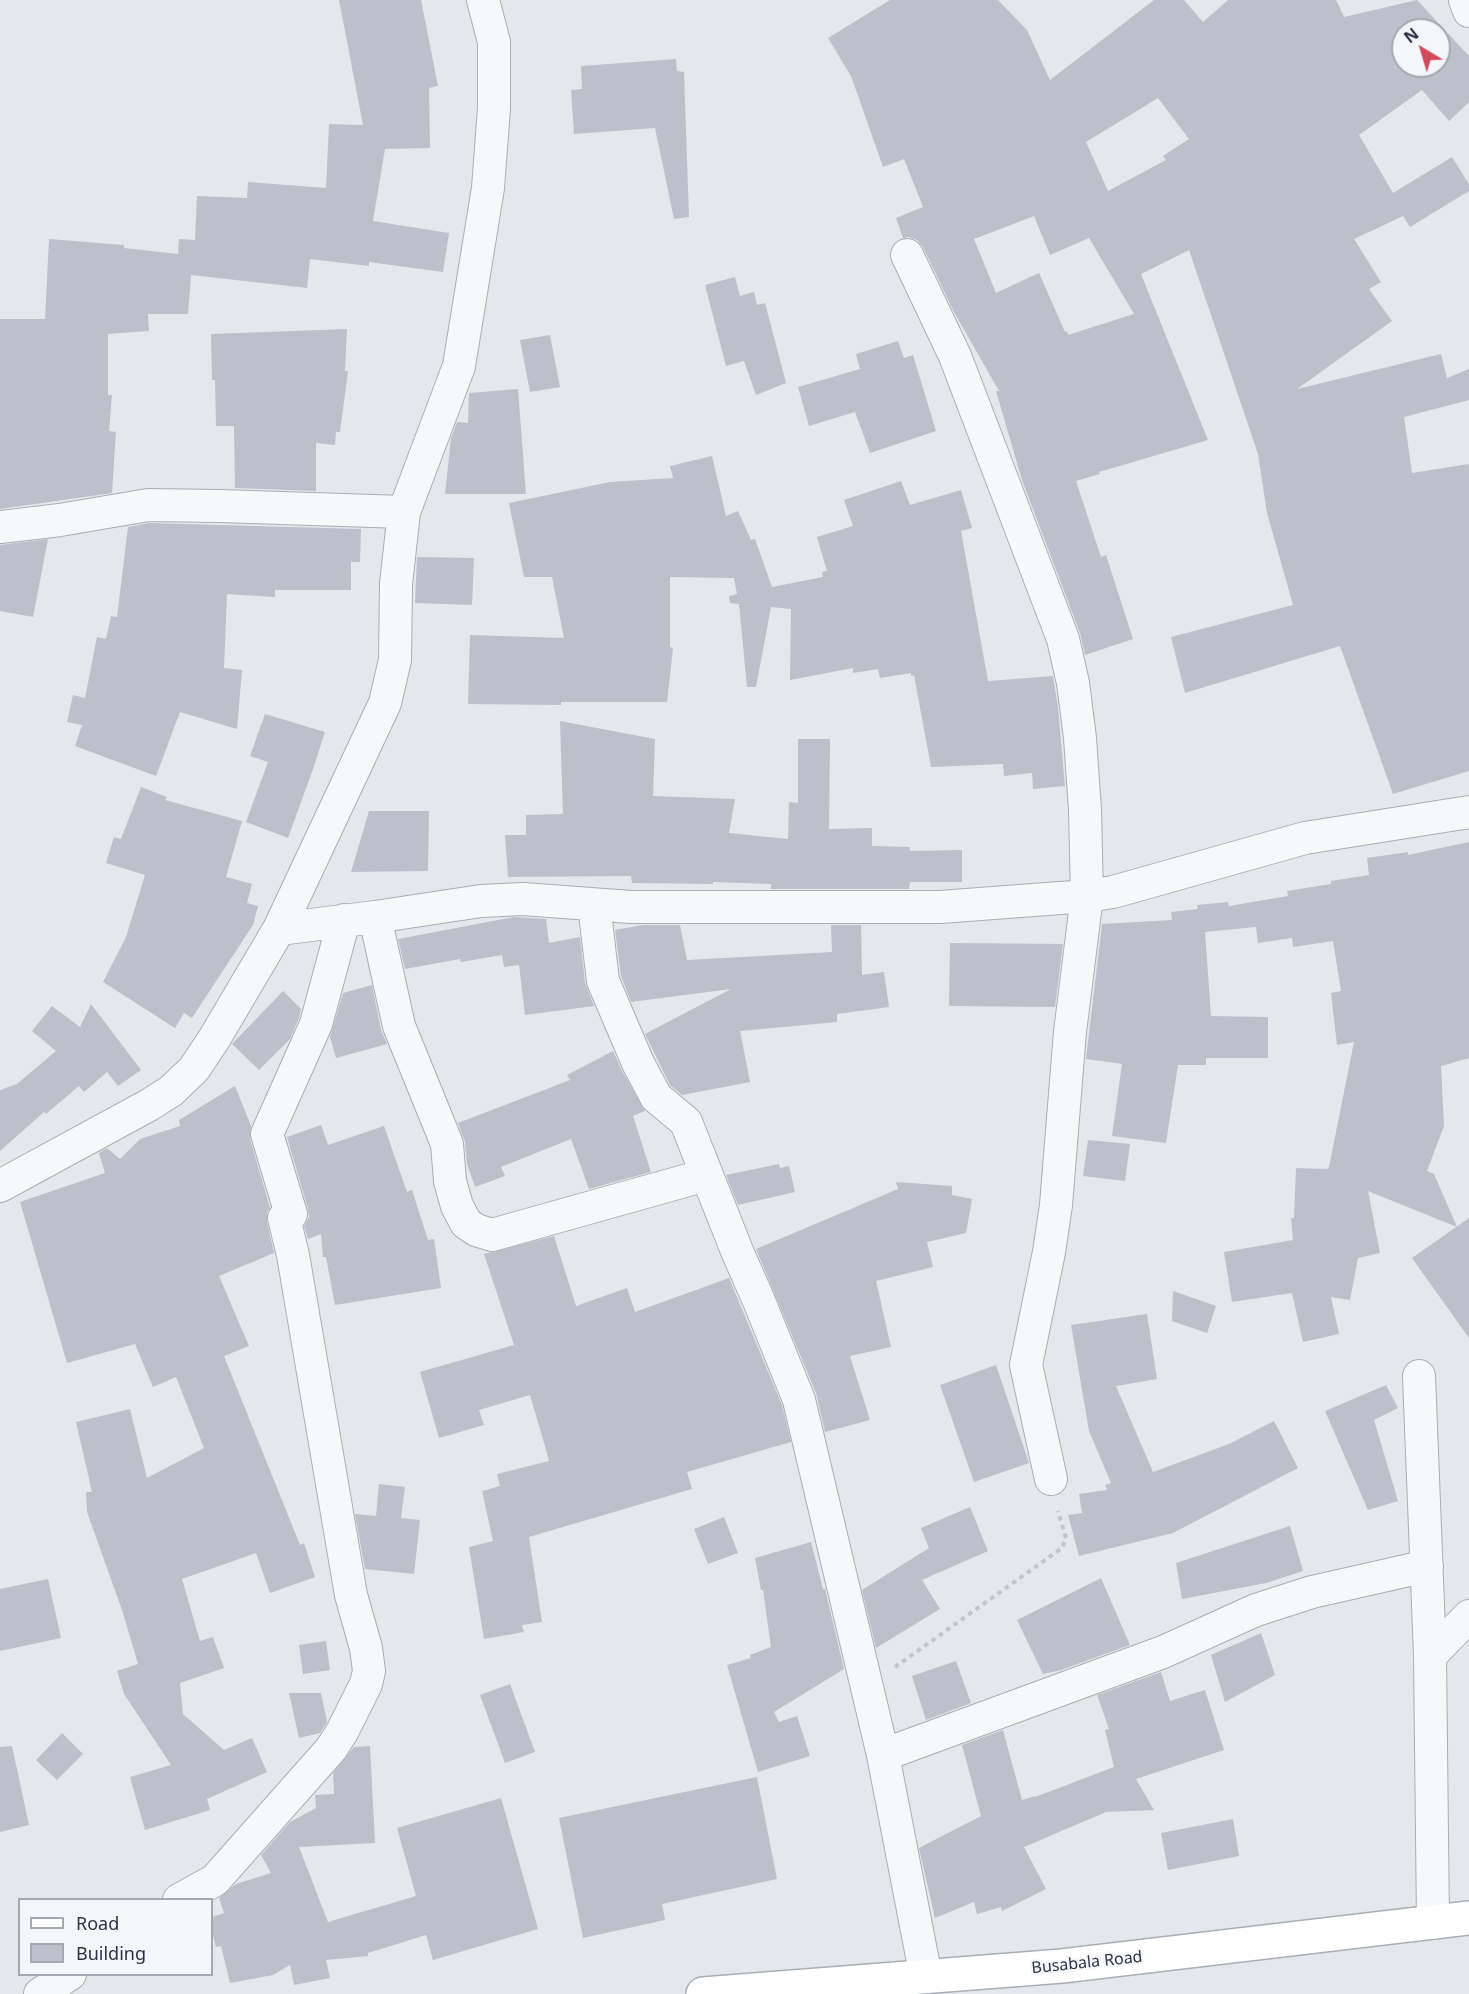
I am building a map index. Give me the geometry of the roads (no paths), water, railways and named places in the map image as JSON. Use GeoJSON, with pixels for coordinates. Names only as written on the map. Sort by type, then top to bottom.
{"type":"FeatureCollection","features":[{"type":"Feature","properties":{"kind":"street"},"geometry":{"type":"LineString","coordinates":[[0,1186],[149,1105],[171,1091],[194,1069],[279,928],[385,703],[395,660],[396,584],[404,512],[459,366],[488,188],[494,108],[494,42],[483,0]]}},
{"type":"Feature","properties":{"kind":"street"},"geometry":{"type":"LineString","coordinates":[[1465,0],[1469,11]]}},
{"type":"Feature","properties":{"kind":"street"},"geometry":{"type":"LineString","coordinates":[[907,255],[955,356],[1063,639],[1073,683],[1080,738],[1085,810],[1087,896],[1070,1032],[1056,1205],[1026,1365],[1051,1479]]}},
{"type":"Feature","properties":{"kind":"street"},"geometry":{"type":"LineString","coordinates":[[0,527],[60,520],[148,505],[404,512]]}},
{"type":"Feature","properties":{"kind":"street"},"geometry":{"type":"LineString","coordinates":[[279,928],[375,917],[481,901],[523,899],[631,908],[939,907],[1087,896],[1113,892],[1305,838],[1469,812]]}},
{"type":"Feature","properties":{"kind":"street"},"geometry":{"type":"LineString","coordinates":[[594,905],[603,981],[638,1063],[656,1096],[686,1122],[800,1400],[884,1755],[926,1977]]}},
{"type":"Feature","properties":{"kind":"street"},"geometry":{"type":"LineString","coordinates":[[375,917],[399,1026],[447,1144],[450,1181],[457,1206],[466,1223],[476,1230],[492,1235],[706,1175]]}},
{"type":"Feature","properties":{"kind":"street"},"geometry":{"type":"LineString","coordinates":[[181,1898],[215,1880],[331,1749],[366,1684],[369,1671],[366,1648],[351,1595],[293,1255],[284,1218],[291,1214],[267,1134],[316,1024],[344,920]]}},
{"type":"Feature","properties":{"kind":"street"},"geometry":{"type":"LineString","coordinates":[[1419,1376],[1430,1656],[1433,1923]]}},
{"type":"Feature","properties":{"kind":"street"},"geometry":{"type":"LineString","coordinates":[[884,1755],[1163,1652],[1256,1610],[1312,1592],[1427,1566]]}},
{"type":"Feature","properties":{"kind":"street"},"geometry":{"type":"LineString","coordinates":[[1430,1656],[1469,1616]]}},
{"type":"Feature","properties":{"kind":"street","name":"Busabala Road"},"geometry":{"type":"LineString","coordinates":[[703,1994],[1062,1966],[1469,1918]]}},
{"type":"Feature","properties":{"kind":"street"},"geometry":{"type":"LineString","coordinates":[[40,1994],[67,1976]]}}]}
